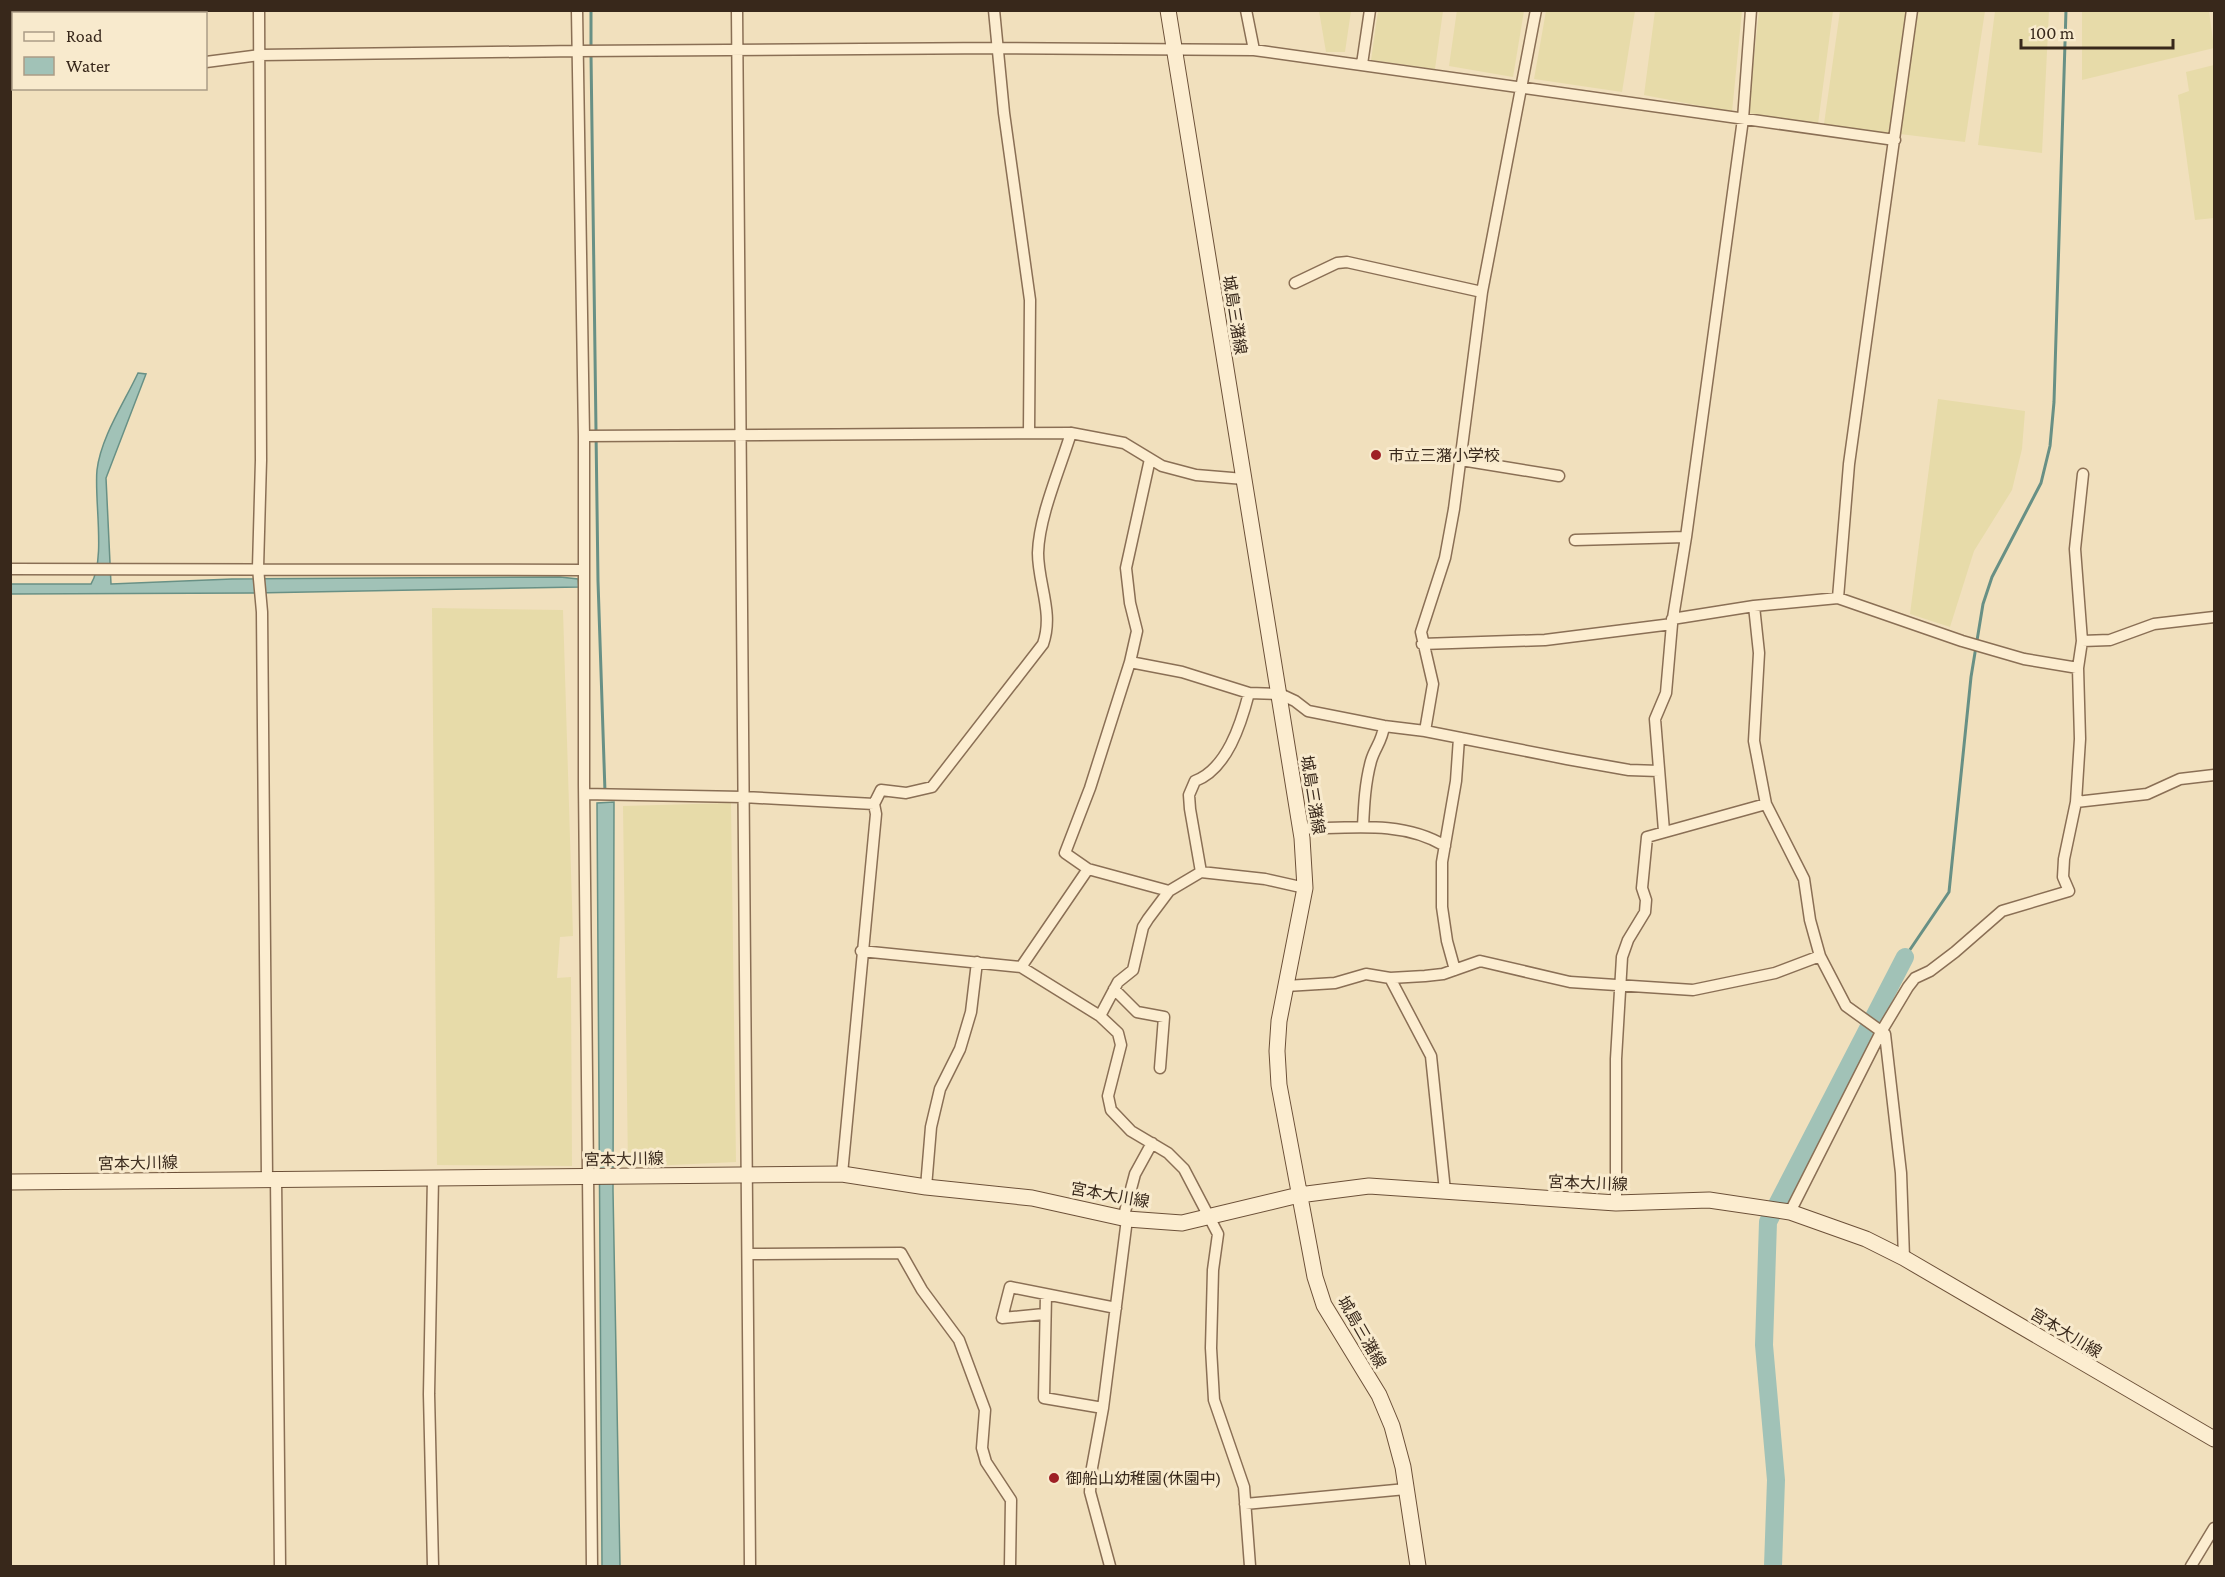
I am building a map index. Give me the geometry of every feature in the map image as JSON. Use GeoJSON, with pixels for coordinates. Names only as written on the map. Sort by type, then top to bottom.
{"type":"FeatureCollection","features":[{"type":"Feature","properties":{"kind":"main road","name":"城島三潴線"},"geometry":{"type":"LineString","coordinates":[[1168,10],[1301,829],[1305,888],[1277,1051],[1279,1085],[1299,1195],[1324,1305],[1379,1395],[1392,1426],[1406,1490],[1418,1566]]}},
{"type":"Feature","properties":{"kind":"main road","name":"宮本大川線"},"geometry":{"type":"LineString","coordinates":[[10,1182],[842,1174],[926,1187],[1032,1198],[1125,1219],[1182,1223],[1299,1195],[1369,1186],[1616,1203],[1709,1200],[1787,1211],[1866,1239],[1904,1258],[2214,1439]]}},
{"type":"Feature","properties":{"kind":"street"},"geometry":{"type":"LineString","coordinates":[[259,10],[261,460],[259,571],[262,612],[280,1566]]}},
{"type":"Feature","properties":{"kind":"street"},"geometry":{"type":"LineString","coordinates":[[577,10],[584,436],[584,794],[590,1177],[591,1566]]}},
{"type":"Feature","properties":{"kind":"street"},"geometry":{"type":"LineString","coordinates":[[737,10],[750,1566]]}},
{"type":"Feature","properties":{"kind":"street"},"geometry":{"type":"LineString","coordinates":[[994,10],[1004,113],[1030,300],[1029,432]]}},
{"type":"Feature","properties":{"kind":"street"},"geometry":{"type":"LineString","coordinates":[[1246,10],[1254,50]]}},
{"type":"Feature","properties":{"kind":"street"},"geometry":{"type":"LineString","coordinates":[[1362,64],[1370,10]]}},
{"type":"Feature","properties":{"kind":"street"},"geometry":{"type":"LineString","coordinates":[[1425,731],[1433,684],[1422,645],[1421,632],[1445,558],[1461,460],[1482,292],[1536,10]]}},
{"type":"Feature","properties":{"kind":"street"},"geometry":{"type":"LineString","coordinates":[[1664,831],[1655,719],[1666,693],[1672,622],[1686,537],[1743,119],[1751,10]]}},
{"type":"Feature","properties":{"kind":"street"},"geometry":{"type":"LineString","coordinates":[[1838,598],[1849,464],[1912,10]]}},
{"type":"Feature","properties":{"kind":"street"},"geometry":{"type":"LineString","coordinates":[[207,62],[260,55],[578,51],[998,48],[1254,50],[1895,140]]}},
{"type":"Feature","properties":{"kind":"street"},"geometry":{"type":"LineString","coordinates":[[1295,282],[1337,263],[1347,262],[1482,292]]}},
{"type":"Feature","properties":{"kind":"street"},"geometry":{"type":"LineString","coordinates":[[584,436],[1071,433],[1124,443],[1162,466],[1196,475],[1244,479]]}},
{"type":"Feature","properties":{"kind":"street"},"geometry":{"type":"LineString","coordinates":[[842,1174],[861,951],[876,814],[874,804],[881,790],[906,793],[932,787],[1043,644],[1049,627],[1038,554],[1040,534],[1071,433]]}},
{"type":"Feature","properties":{"kind":"street"},"geometry":{"type":"LineString","coordinates":[[1150,459],[1126,568],[1130,603],[1137,631],[1130,662],[1090,788],[1065,853],[1088,868],[1169,891]]}},
{"type":"Feature","properties":{"kind":"street"},"geometry":{"type":"LineString","coordinates":[[1461,460],[1559,476]]}},
{"type":"Feature","properties":{"kind":"street"},"geometry":{"type":"LineString","coordinates":[[1787,1211],[1881,1032],[1915,978],[1930,971],[2002,911],[2069,891],[2063,877],[2064,859],[2076,802],[2079,739],[2078,668],[2082,641],[2075,549],[2084,474]]}},
{"type":"Feature","properties":{"kind":"street"},"geometry":{"type":"LineString","coordinates":[[1575,540],[1686,537]]}},
{"type":"Feature","properties":{"kind":"street"},"geometry":{"type":"LineString","coordinates":[[10,569],[259,571],[583,579]]}},
{"type":"Feature","properties":{"kind":"street"},"geometry":{"type":"LineString","coordinates":[[1422,645],[1545,640],[1672,622],[1754,606],[1838,598],[1962,641],[2024,658],[2078,668]]}},
{"type":"Feature","properties":{"kind":"street"},"geometry":{"type":"LineString","coordinates":[[1754,606],[1759,653],[1754,741],[1766,804],[1804,879],[1810,920],[1820,956],[1846,1006],[1862,1020],[1885,1034],[1901,1173],[1904,1258]]}},
{"type":"Feature","properties":{"kind":"street"},"geometry":{"type":"LineString","coordinates":[[2082,641],[2110,640],[2163,622],[2214,617]]}},
{"type":"Feature","properties":{"kind":"street"},"geometry":{"type":"LineString","coordinates":[[1130,662],[1182,672],[1249,693],[1280,694],[1296,701],[1308,711],[1629,770],[1659,771]]}},
{"type":"Feature","properties":{"kind":"street"},"geometry":{"type":"LineString","coordinates":[[1202,872],[1189,795],[1195,781],[1211,775],[1240,729],[1249,693]]}},
{"type":"Feature","properties":{"kind":"street"},"geometry":{"type":"LineString","coordinates":[[1363,827],[1366,778],[1373,751],[1382,740],[1384,726]]}},
{"type":"Feature","properties":{"kind":"street"},"geometry":{"type":"LineString","coordinates":[[1455,970],[1447,941],[1443,907],[1442,862],[1456,781],[1459,738]]}},
{"type":"Feature","properties":{"kind":"street"},"geometry":{"type":"LineString","coordinates":[[2076,802],[2147,794],[2180,780],[2214,775]]}},
{"type":"Feature","properties":{"kind":"street"},"geometry":{"type":"LineString","coordinates":[[584,794],[743,797],[874,804]]}},
{"type":"Feature","properties":{"kind":"street"},"geometry":{"type":"LineString","coordinates":[[1616,1203],[1616,1059],[1622,957],[1628,940],[1645,912],[1646,900],[1642,888],[1647,837],[1766,804]]}},
{"type":"Feature","properties":{"kind":"street"},"geometry":{"type":"LineString","coordinates":[[1301,829],[1363,827],[1410,831],[1426,835],[1445,846]]}},
{"type":"Feature","properties":{"kind":"street"},"geometry":{"type":"LineString","coordinates":[[1022,967],[1088,868]]}},
{"type":"Feature","properties":{"kind":"street"},"geometry":{"type":"LineString","coordinates":[[1100,1016],[1118,982],[1133,970],[1143,927],[1169,891],[1202,872],[1265,879],[1305,888]]}},
{"type":"Feature","properties":{"kind":"street"},"geometry":{"type":"LineString","coordinates":[[861,951],[1022,967],[1100,1016],[1118,1033],[1121,1045],[1108,1096],[1111,1110],[1131,1131],[1152,1143],[1184,1169],[1218,1234],[1213,1270],[1211,1348],[1214,1400],[1244,1487],[1251,1566]]}},
{"type":"Feature","properties":{"kind":"street"},"geometry":{"type":"LineString","coordinates":[[1287,986],[1335,983],[1366,974],[1390,978],[1425,976],[1455,970],[1480,961],[1570,982],[1693,990],[1775,973],[1820,956]]}},
{"type":"Feature","properties":{"kind":"street"},"geometry":{"type":"LineString","coordinates":[[926,1187],[931,1126],[940,1089],[960,1049],[971,1012],[977,962]]}},
{"type":"Feature","properties":{"kind":"street"},"geometry":{"type":"LineString","coordinates":[[1390,978],[1431,1056],[1445,1191]]}},
{"type":"Feature","properties":{"kind":"street"},"geometry":{"type":"LineString","coordinates":[[1114,989],[1137,1012],[1164,1017],[1160,1068]]}},
{"type":"Feature","properties":{"kind":"street"},"geometry":{"type":"LineString","coordinates":[[1110,1566],[1090,1492],[1116,1308],[1125,1219],[1135,1174],[1152,1143]]}},
{"type":"Feature","properties":{"kind":"street"},"geometry":{"type":"LineString","coordinates":[[433,1177],[429,1394],[433,1566]]}},
{"type":"Feature","properties":{"kind":"street"},"geometry":{"type":"LineString","coordinates":[[748,1254],[901,1253],[922,1290],[958,1340],[985,1410],[982,1448],[986,1462],[1011,1500],[1010,1566]]}},
{"type":"Feature","properties":{"kind":"street"},"geometry":{"type":"LineString","coordinates":[[1044,1314],[1002,1318],[1010,1287],[1116,1308]]}},
{"type":"Feature","properties":{"kind":"street"},"geometry":{"type":"LineString","coordinates":[[1046,1294],[1044,1398],[1103,1408]]}},
{"type":"Feature","properties":{"kind":"street"},"geometry":{"type":"LineString","coordinates":[[1245,1504],[1406,1490]]}},
{"type":"Feature","properties":{"kind":"street"},"geometry":{"type":"LineString","coordinates":[[2191,1566],[2214,1528]]}},
{"type":"Feature","properties":{"kind":"shaded area"},"geometry":{"type":"Polygon","coordinates":[[[1457,10],[1524,11],[1513,77],[1449,66],[1457,10]]]}},
{"type":"Feature","properties":{"kind":"shaded area"},"geometry":{"type":"Polygon","coordinates":[[[1319,11],[1351,11],[1345,52],[1326,52],[1319,11]]]}},
{"type":"Feature","properties":{"kind":"shaded area"},"geometry":{"type":"Polygon","coordinates":[[[1378,11],[1443,11],[1435,69],[1371,60],[1378,11]]]}},
{"type":"Feature","properties":{"kind":"shaded area"},"geometry":{"type":"Polygon","coordinates":[[[1546,11],[1635,11],[1622,92],[1534,79],[1546,11]]]}},
{"type":"Feature","properties":{"kind":"shaded area"},"geometry":{"type":"Polygon","coordinates":[[[1655,11],[1742,11],[1732,112],[1644,95],[1655,11]]]}},
{"type":"Feature","properties":{"kind":"shaded area"},"geometry":{"type":"Polygon","coordinates":[[[1759,11],[1833,11],[1818,124],[1748,113],[1759,11]]]}},
{"type":"Feature","properties":{"kind":"shaded area"},"geometry":{"type":"Polygon","coordinates":[[[1840,11],[1908,11],[1889,133],[1824,124],[1840,11]]]}},
{"type":"Feature","properties":{"kind":"shaded area"},"geometry":{"type":"Polygon","coordinates":[[[1918,11],[1985,11],[1965,142],[1900,134],[1918,11]]]}},
{"type":"Feature","properties":{"kind":"shaded area"},"geometry":{"type":"Polygon","coordinates":[[[1995,11],[2049,11],[2042,153],[1978,145],[1995,11]]]}},
{"type":"Feature","properties":{"kind":"shaded area"},"geometry":{"type":"Polygon","coordinates":[[[2082,11],[2209,11],[2214,48],[2082,80],[2082,11]]]}},
{"type":"Feature","properties":{"kind":"shaded area"},"geometry":{"type":"Polygon","coordinates":[[[2214,65],[2214,218],[2195,220],[2178,95],[2189,91],[2186,72],[2214,65]]]}},
{"type":"Feature","properties":{"kind":"shaded area"},"geometry":{"type":"Polygon","coordinates":[[[1938,399],[2025,411],[2022,449],[2012,490],[1974,551],[1950,627],[1910,614],[1938,399]]]}},
{"type":"Feature","properties":{"kind":"shaded area"},"geometry":{"type":"Polygon","coordinates":[[[432,608],[563,610],[573,936],[560,937],[557,978],[571,977],[572,1166],[437,1165],[432,608]]]}},
{"type":"Feature","properties":{"kind":"shaded area"},"geometry":{"type":"Polygon","coordinates":[[[731,803],[736,1162],[628,1167],[623,806],[731,803]]]}},
{"type":"Feature","properties":{"kind":"water"},"geometry":{"type":"Polygon","coordinates":[[[138,373],[146,374],[106,478],[111,584],[232,579],[560,577],[578,579],[579,587],[253,593],[11,594],[10,584],[91,584],[98,560],[99,545],[96,482],[99,458],[108,433],[138,373]]]}},
{"type":"Feature","properties":{"kind":"water"},"geometry":{"type":"Polygon","coordinates":[[[614,802],[613,1191],[620,1566],[602,1566],[597,803],[614,802]]]}},
{"type":"Feature","properties":{"kind":"waterway"},"geometry":{"type":"LineString","coordinates":[[591,10],[591,48]]}},
{"type":"Feature","properties":{"kind":"waterway"},"geometry":{"type":"LineString","coordinates":[[1905,957],[1949,892],[1971,677],[1983,604],[1992,577],[2041,483],[2050,446],[2054,402],[2066,10]]}},
{"type":"Feature","properties":{"kind":"waterway"},"geometry":{"type":"LineString","coordinates":[[591,54],[598,581],[605,792]]}},
{"type":"Feature","properties":{"kind":"waterway"},"geometry":{"type":"LineString","coordinates":[[1773,1566],[1776,1480],[1764,1345],[1768,1222],[1905,957]]}},
{"type":"Feature","properties":{"kind":"place","name":"市立三潴小学校"},"geometry":{"type":"Point","coordinates":[1376,455]}},
{"type":"Feature","properties":{"kind":"place","name":"御船山幼稚園(休園中)"},"geometry":{"type":"Point","coordinates":[1054,1478]}}]}
